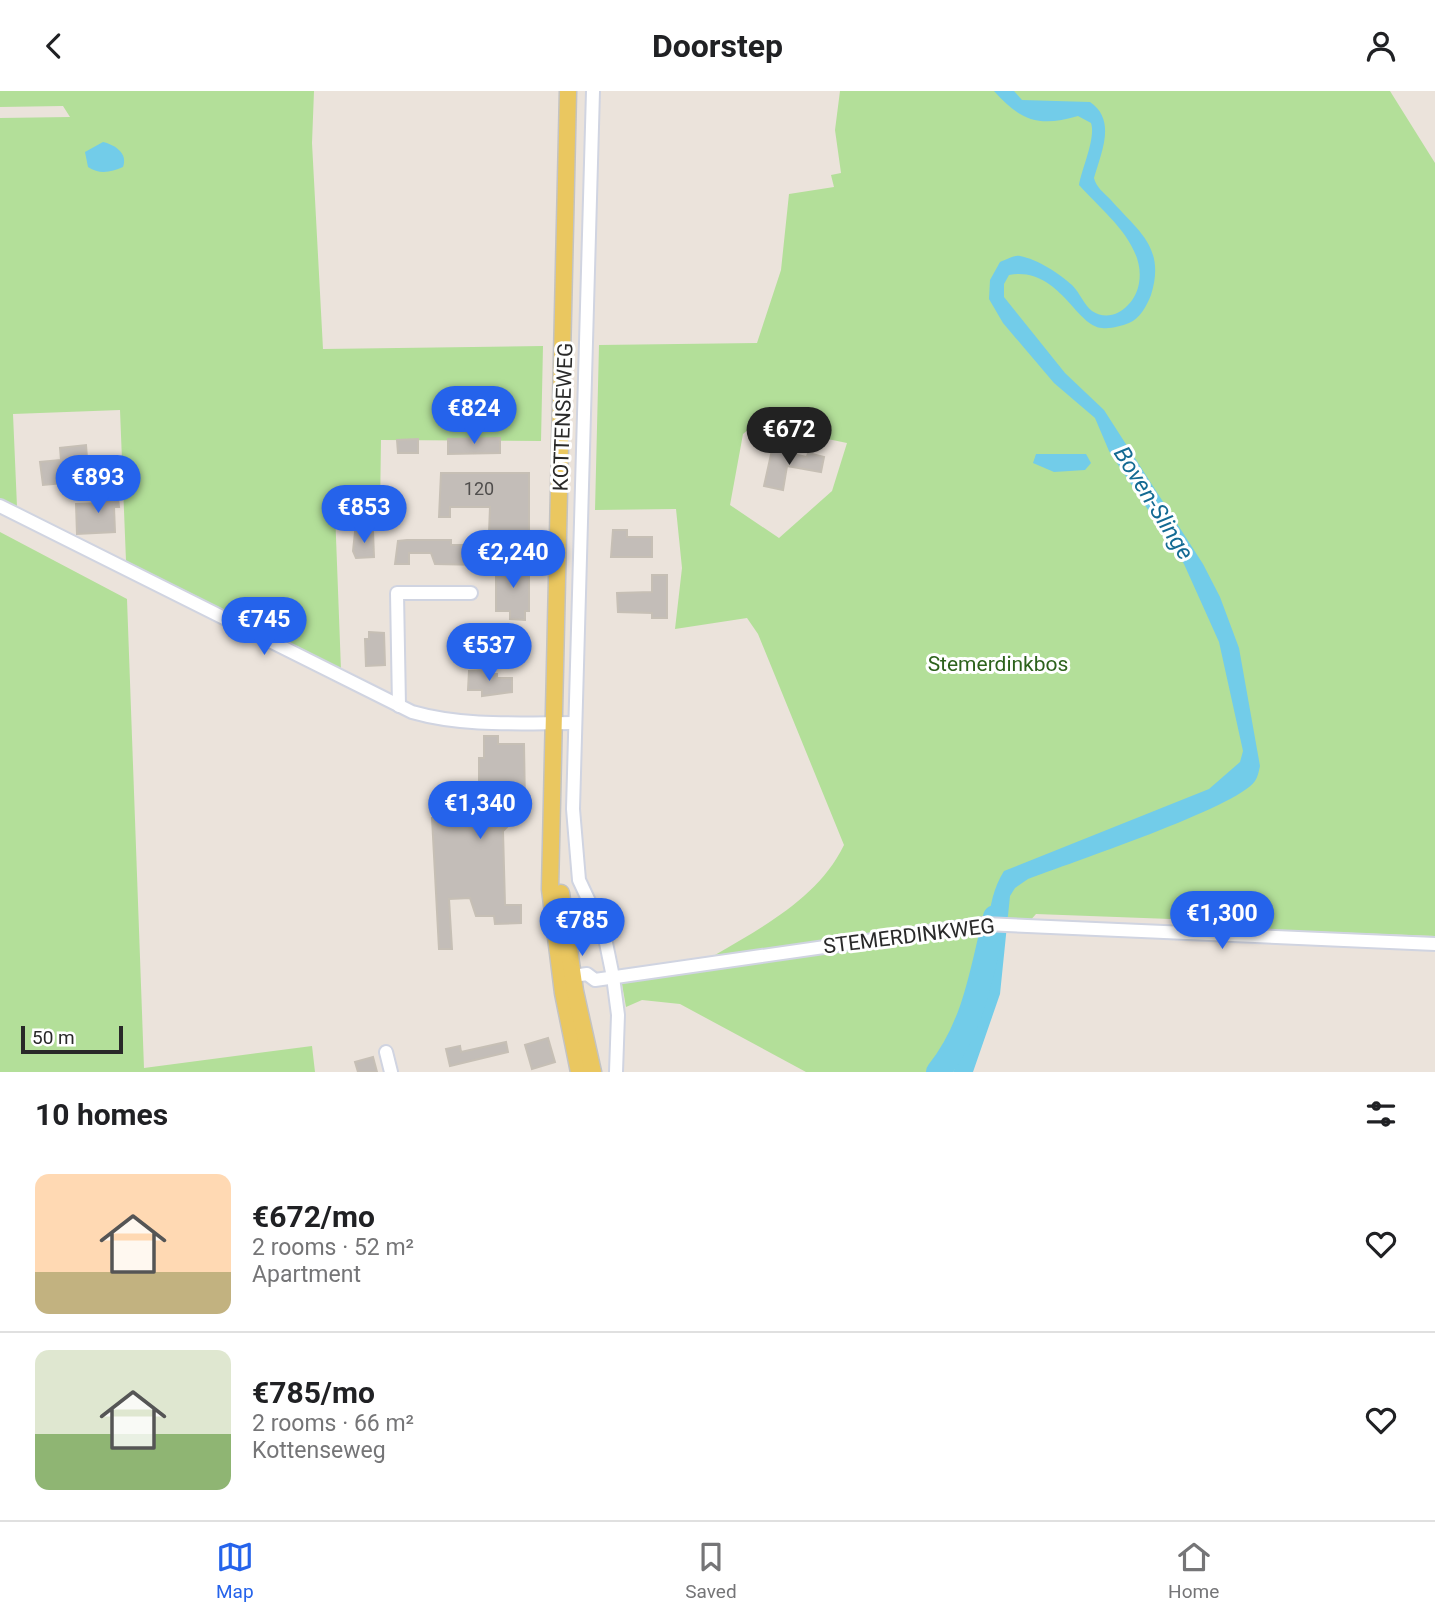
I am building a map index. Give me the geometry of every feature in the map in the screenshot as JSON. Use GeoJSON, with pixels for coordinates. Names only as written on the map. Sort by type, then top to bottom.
{"type":"FeatureCollection","features":[{"type":"Feature","properties":{"kind":"main road","name":"KOTTENSEWEG"},"geometry":{"type":"LineString","coordinates":[[568,91],[552,723],[552,822],[579,1072]]}},
{"type":"Feature","properties":{"kind":"main road","name":"KOTTENSEWEG"},"geometry":{"type":"LineString","coordinates":[[568,985],[593,1072]]}},
{"type":"Feature","properties":{"kind":"street","name":"KOTTENSEWEG"},"geometry":{"type":"LineString","coordinates":[[593,91],[575,723],[575,859],[585,896],[604,933],[613,977],[618,1015],[616,1072]]}},
{"type":"Feature","properties":{"kind":"street"},"geometry":{"type":"LineString","coordinates":[[560,469],[582,470]]}},
{"type":"Feature","properties":{"kind":"street"},"geometry":{"type":"LineString","coordinates":[[0,506],[399,706],[438,719],[575,723]]}},
{"type":"Feature","properties":{"kind":"street"},"geometry":{"type":"LineString","coordinates":[[399,706],[397,593],[471,593]]}},
{"type":"Feature","properties":{"kind":"street","name":"STEMERDINKWEG"},"geometry":{"type":"LineString","coordinates":[[568,985],[589,987],[595,979],[984,924],[1435,944]]}},
{"type":"Feature","properties":{"kind":"street"},"geometry":{"type":"LineString","coordinates":[[386,1052],[391,1072]]}},
{"type":"Feature","properties":{"kind":"green space"},"geometry":{"type":"Polygon","coordinates":[[[0,91],[314,91],[312,143],[323,349],[543,346],[541,441],[381,440],[380,511],[335,511],[341,670],[126,561],[120,410],[13,414],[17,507],[0,498],[0,118],[70,117],[63,106],[0,107],[0,91]]]}},
{"type":"Feature","properties":{"kind":"green space","name":"Stemerdinkbos"},"geometry":{"type":"Polygon","coordinates":[[[840,91],[1390,91],[1435,163],[1435,936],[1225,928],[1224,921],[1036,914],[1028,923],[1007,920],[1008,910],[990,919],[715,955],[770,922],[805,895],[833,864],[844,845],[758,634],[747,618],[675,629],[682,568],[676,509],[595,510],[599,345],[757,343],[781,270],[789,194],[834,187],[831,175],[841,173],[835,130],[840,91]],[[755,424],[743,434],[730,505],[779,538],[832,491],[847,443],[755,424]]]}},
{"type":"Feature","properties":{"kind":"green space"},"geometry":{"type":"Polygon","coordinates":[[[0,532],[127,599],[144,1068],[312,1046],[315,1072],[0,1072],[0,532]]]}},
{"type":"Feature","properties":{"kind":"green space"},"geometry":{"type":"Polygon","coordinates":[[[981,931],[989,932],[982,987],[969,1037],[953,1072],[806,1072],[680,1004],[642,1000],[626,1007],[622,984],[629,980],[963,932],[981,936],[981,931]]]}},
{"type":"Feature","properties":{"kind":"water"},"geometry":{"type":"Polygon","coordinates":[[[994,91],[1014,91],[1022,100],[1090,102],[1103,118],[1105,137],[1094,178],[1100,190],[1147,241],[1152,252],[1155,278],[1145,307],[1137,318],[1129,323],[1102,328],[1084,318],[1041,279],[1026,275],[1009,275],[1004,284],[1004,297],[1065,373],[1104,410],[1203,564],[1220,597],[1239,648],[1260,766],[1255,781],[1242,792],[1218,805],[1150,834],[1028,879],[1015,888],[1010,896],[1000,994],[973,1072],[953,1072],[969,1039],[980,1005],[985,981],[990,910],[997,884],[1004,871],[1209,789],[1240,762],[1243,751],[1219,642],[1184,564],[1109,451],[1095,418],[1054,383],[1003,323],[989,299],[990,280],[1000,262],[1018,256],[1041,264],[1061,276],[1075,288],[1092,311],[1100,315],[1115,314],[1133,298],[1139,283],[1136,255],[1120,229],[1079,185],[1090,145],[1091,123],[1078,116],[1052,121],[1031,119],[1012,109],[994,91]]]}},
{"type":"Feature","properties":{"kind":"water"},"geometry":{"type":"Polygon","coordinates":[[[103,142],[119,150],[124,158],[123,167],[106,172],[88,167],[85,152],[103,142]]]}},
{"type":"Feature","properties":{"kind":"water"},"geometry":{"type":"Polygon","coordinates":[[[1036,454],[1086,454],[1091,463],[1085,470],[1054,472],[1033,463],[1036,454]]]}},
{"type":"Feature","properties":{"kind":"building"},"geometry":{"type":"Polygon","coordinates":[[[500,438],[500,453],[448,454],[448,439],[500,438]]]}},
{"type":"Feature","properties":{"kind":"building"},"geometry":{"type":"Polygon","coordinates":[[[418,439],[418,453],[398,453],[397,440],[418,439]]]}},
{"type":"Feature","properties":{"kind":"building"},"geometry":{"type":"Polygon","coordinates":[[[86,445],[87,458],[105,457],[107,479],[43,485],[40,462],[61,460],[60,448],[86,445]]]}},
{"type":"Feature","properties":{"kind":"building"},"geometry":{"type":"Polygon","coordinates":[[[772,450],[807,457],[808,453],[824,457],[821,472],[787,466],[783,490],[764,486],[772,450]]]}},
{"type":"Feature","properties":{"kind":"building"},"geometry":{"type":"Polygon","coordinates":[[[441,473],[529,473],[529,533],[489,533],[490,507],[450,507],[450,517],[439,517],[441,473]]]}},
{"type":"Feature","properties":{"kind":"building"},"geometry":{"type":"Polygon","coordinates":[[[117,489],[119,507],[114,507],[115,532],[77,534],[76,504],[106,503],[105,491],[117,489]]]}},
{"type":"Feature","properties":{"kind":"building"},"geometry":{"type":"Polygon","coordinates":[[[613,530],[627,530],[627,537],[652,537],[652,557],[611,557],[613,530]]]}},
{"type":"Feature","properties":{"kind":"building"},"geometry":{"type":"Polygon","coordinates":[[[373,531],[374,557],[356,558],[353,551],[355,532],[373,531]]]}},
{"type":"Feature","properties":{"kind":"building"},"geometry":{"type":"Polygon","coordinates":[[[451,540],[451,545],[482,545],[482,565],[435,564],[431,553],[409,553],[409,564],[395,564],[398,541],[451,540]]]}},
{"type":"Feature","properties":{"kind":"building"},"geometry":{"type":"Polygon","coordinates":[[[496,565],[529,566],[529,611],[525,611],[525,620],[510,619],[510,611],[496,611],[496,565]]]}},
{"type":"Feature","properties":{"kind":"building"},"geometry":{"type":"Polygon","coordinates":[[[652,575],[667,575],[667,618],[652,618],[652,613],[618,612],[617,593],[652,592],[652,575]]]}},
{"type":"Feature","properties":{"kind":"building"},"geometry":{"type":"Polygon","coordinates":[[[369,632],[384,633],[385,665],[366,666],[365,639],[369,639],[369,632]]]}},
{"type":"Feature","properties":{"kind":"building"},"geometry":{"type":"Polygon","coordinates":[[[483,670],[483,674],[497,674],[497,678],[512,678],[512,692],[482,696],[482,690],[468,690],[469,671],[483,670]]]}},
{"type":"Feature","properties":{"kind":"building"},"geometry":{"type":"Polygon","coordinates":[[[484,736],[498,736],[498,744],[524,744],[525,807],[509,808],[510,824],[503,831],[505,905],[521,905],[521,923],[495,924],[494,916],[476,916],[470,898],[449,899],[452,949],[439,949],[432,818],[468,817],[468,811],[473,811],[473,786],[479,786],[479,758],[484,758],[484,736]]]}},
{"type":"Feature","properties":{"kind":"building"},"geometry":{"type":"Polygon","coordinates":[[[548,1038],[555,1062],[532,1069],[525,1045],[548,1038]]]}},
{"type":"Feature","properties":{"kind":"building"},"geometry":{"type":"Polygon","coordinates":[[[506,1042],[508,1052],[450,1066],[446,1049],[460,1046],[461,1052],[506,1042]]]}},
{"type":"Feature","properties":{"kind":"building"},"geometry":{"type":"Polygon","coordinates":[[[373,1057],[377,1072],[358,1072],[355,1062],[373,1057]]]}},
{"type":"Feature","properties":{"kind":"waterway","name":"Boven-Slinge"},"geometry":{"type":"LineString","coordinates":[[938,1072],[950,1055],[968,1018],[981,978],[995,917]]}}]}
